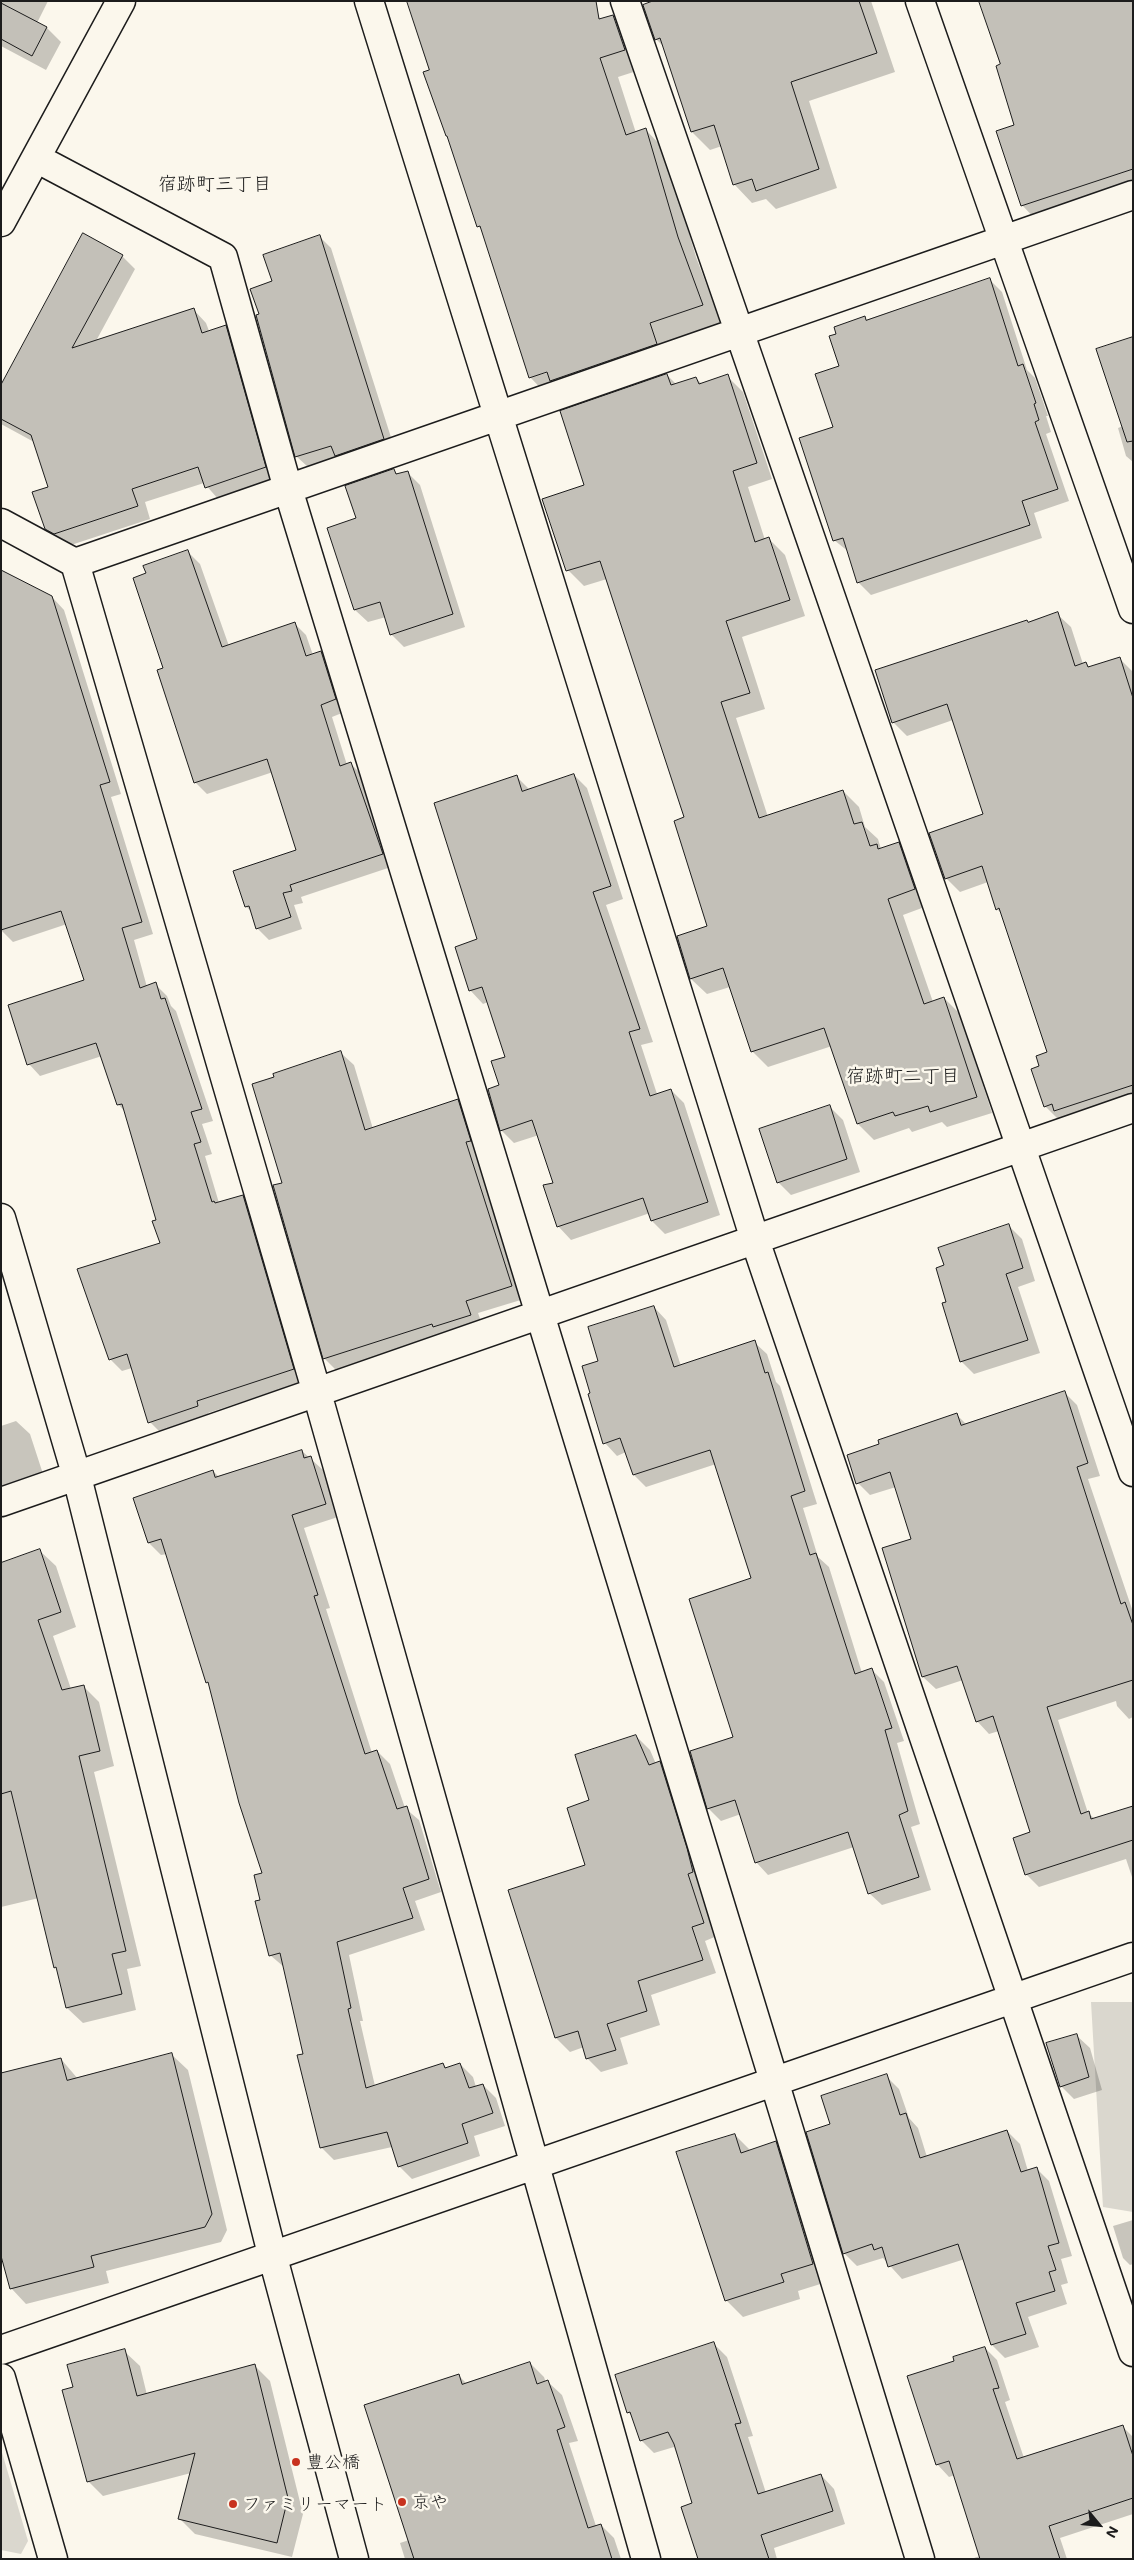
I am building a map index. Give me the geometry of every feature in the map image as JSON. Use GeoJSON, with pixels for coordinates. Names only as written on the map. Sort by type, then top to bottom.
{"type":"FeatureCollection","features":[{"type":"Feature","properties":{"kind":"street"},"geometry":{"type":"LineString","coordinates":[[1,222],[120,1]]}},
{"type":"Feature","properties":{"kind":"street"},"geometry":{"type":"LineString","coordinates":[[369,1],[755,1240],[1133,2352]]}},
{"type":"Feature","properties":{"kind":"street"},"geometry":{"type":"LineString","coordinates":[[626,1],[738,332],[1133,1472]]}},
{"type":"Feature","properties":{"kind":"street"},"geometry":{"type":"LineString","coordinates":[[920,1],[1133,609]]}},
{"type":"Feature","properties":{"kind":"street"},"geometry":{"type":"LineString","coordinates":[[36,158],[223,257],[288,489],[542,1314],[920,2559]]}},
{"type":"Feature","properties":{"kind":"street"},"geometry":{"type":"LineString","coordinates":[[75,563],[1133,195]]}},
{"type":"Feature","properties":{"kind":"street"},"geometry":{"type":"LineString","coordinates":[[1,523],[75,563],[317,1393],[646,2559]]}},
{"type":"Feature","properties":{"kind":"street"},"geometry":{"type":"LineString","coordinates":[[1,1502],[1133,1108]]}},
{"type":"Feature","properties":{"kind":"street"},"geometry":{"type":"LineString","coordinates":[[1,1218],[77,1477],[272,2254],[354,2559]]}},
{"type":"Feature","properties":{"kind":"street"},"geometry":{"type":"LineString","coordinates":[[1,2350],[272,2254],[1133,1958]]}},
{"type":"Feature","properties":{"kind":"street"},"geometry":{"type":"LineString","coordinates":[[1,2378],[53,2559]]}},
{"type":"Feature","properties":{"kind":"shaded area"},"geometry":{"type":"Polygon","coordinates":[[[1091,2002],[1133,2002],[1133,2212],[1103,2207],[1091,2002]]]}},
{"type":"Feature","properties":{"kind":"shaded area"},"geometry":{"type":"Polygon","coordinates":[[[1,2449],[28,2541],[21,2554],[1,2550],[1,2449]]]}},
{"type":"Feature","properties":{"kind":"building"},"geometry":{"type":"Polygon","coordinates":[[[407,1],[596,1],[599,19],[613,15],[625,50],[600,58],[626,135],[646,128],[678,237],[703,305],[650,323],[657,344],[550,381],[547,372],[529,378],[480,226],[477,227],[447,136],[423,72],[429,70],[407,1]]]}},
{"type":"Feature","properties":{"kind":"building"},"geometry":{"type":"Polygon","coordinates":[[[653,1],[859,1],[877,53],[791,82],[819,169],[756,191],[752,179],[733,185],[714,125],[691,132],[660,38],[655,40],[643,5],[653,1]]]}},
{"type":"Feature","properties":{"kind":"building"},"geometry":{"type":"Polygon","coordinates":[[[979,1],[1133,1],[1133,169],[1021,206],[996,131],[1014,125],[996,66],[1000,64],[979,1]]]}},
{"type":"Feature","properties":{"kind":"building"},"geometry":{"type":"Polygon","coordinates":[[[1,3],[47,27],[32,56],[1,39],[1,3]]]}},
{"type":"Feature","properties":{"kind":"building"},"geometry":{"type":"Polygon","coordinates":[[[83,233],[123,255],[72,348],[194,308],[202,333],[226,325],[266,467],[205,488],[198,467],[132,489],[138,506],[54,534],[45,529],[32,492],[48,487],[31,435],[1,419],[1,385],[83,233]]]}},
{"type":"Feature","properties":{"kind":"building"},"geometry":{"type":"Polygon","coordinates":[[[320,235],[384,439],[335,456],[331,446],[295,457],[256,315],[259,314],[250,289],[272,281],[263,255],[320,235]]]}},
{"type":"Feature","properties":{"kind":"building"},"geometry":{"type":"Polygon","coordinates":[[[990,278],[1018,366],[1023,364],[1036,403],[1034,404],[1039,420],[1035,422],[1058,489],[1022,501],[1030,525],[857,583],[843,538],[833,541],[799,438],[833,427],[815,374],[839,366],[829,336],[836,334],[834,327],[865,316],[866,320],[990,278]]]}},
{"type":"Feature","properties":{"kind":"building"},"geometry":{"type":"Polygon","coordinates":[[[1133,337],[1133,441],[1127,442],[1096,349],[1133,337]]]}},
{"type":"Feature","properties":{"kind":"building"},"geometry":{"type":"Polygon","coordinates":[[[667,374],[671,385],[696,377],[699,384],[728,374],[757,463],[733,471],[755,542],[769,537],[790,600],[726,621],[750,693],[721,702],[759,818],[843,790],[854,824],[862,822],[870,846],[877,844],[878,849],[899,842],[915,889],[888,899],[924,1004],[944,997],[977,1097],[930,1112],[928,1106],[895,1116],[893,1112],[857,1124],[824,1028],[751,1052],[723,968],[690,979],[677,936],[707,926],[674,821],[684,817],[600,561],[566,571],[542,499],[584,485],[560,411],[667,374]]]}},
{"type":"Feature","properties":{"kind":"building"},"geometry":{"type":"Polygon","coordinates":[[[394,469],[396,474],[408,471],[453,614],[390,635],[380,602],[354,610],[327,528],[356,518],[345,486],[394,469]]]}},
{"type":"Feature","properties":{"kind":"building"},"geometry":{"type":"Polygon","coordinates":[[[188,550],[222,647],[295,622],[306,656],[321,651],[336,699],[321,705],[340,766],[351,762],[383,854],[290,885],[292,891],[283,893],[291,917],[256,929],[249,906],[245,907],[233,871],[296,850],[267,759],[194,783],[157,670],[163,668],[133,578],[146,573],[143,566],[188,550]]]}},
{"type":"Feature","properties":{"kind":"building"},"geometry":{"type":"Polygon","coordinates":[[[1,570],[52,596],[110,782],[100,785],[142,922],[122,928],[140,988],[156,982],[161,999],[165,998],[202,1109],[191,1112],[201,1142],[194,1144],[212,1202],[214,1201],[215,1203],[243,1195],[294,1369],[197,1401],[198,1406],[148,1423],[127,1354],[109,1360],[77,1269],[160,1243],[152,1221],[156,1220],[122,1104],[117,1105],[96,1043],[27,1065],[8,1005],[84,980],[61,911],[1,930],[1,570]]]}},
{"type":"Feature","properties":{"kind":"building"},"geometry":{"type":"Polygon","coordinates":[[[1058,612],[1075,666],[1086,662],[1088,667],[1120,657],[1133,698],[1133,1085],[1054,1111],[1052,1104],[1044,1107],[1031,1069],[1039,1066],[1036,1056],[1047,1052],[999,908],[996,910],[982,866],[945,879],[929,833],[983,814],[947,704],[892,723],[875,670],[1027,620],[1028,622],[1058,612]]]}},
{"type":"Feature","properties":{"kind":"building"},"geometry":{"type":"Polygon","coordinates":[[[574,774],[611,886],[593,892],[640,1029],[629,1032],[650,1096],[671,1089],[708,1202],[651,1221],[643,1198],[557,1227],[543,1185],[553,1183],[532,1120],[500,1131],[488,1089],[499,1085],[491,1061],[505,1057],[482,987],[469,991],[455,947],[477,939],[434,803],[517,775],[522,791],[574,774]]]}},
{"type":"Feature","properties":{"kind":"building"},"geometry":{"type":"Polygon","coordinates":[[[341,1051],[365,1130],[458,1099],[471,1141],[466,1142],[512,1286],[466,1301],[471,1315],[433,1327],[432,1324],[323,1359],[273,1185],[282,1183],[252,1084],[274,1077],[273,1074],[341,1051]]]}},
{"type":"Feature","properties":{"kind":"building"},"geometry":{"type":"Polygon","coordinates":[[[830,1105],[847,1159],[777,1183],[759,1129],[830,1105]]]}},
{"type":"Feature","properties":{"kind":"building"},"geometry":{"type":"Polygon","coordinates":[[[1009,1224],[1023,1268],[1006,1274],[1028,1340],[960,1362],[942,1303],[946,1302],[936,1268],[944,1265],[938,1248],[1009,1224]]]}},
{"type":"Feature","properties":{"kind":"building"},"geometry":{"type":"Polygon","coordinates":[[[654,1306],[674,1367],[755,1340],[765,1373],[768,1372],[805,1491],[791,1496],[810,1555],[816,1553],[855,1674],[872,1668],[892,1728],[885,1730],[908,1811],[899,1815],[919,1877],[868,1894],[848,1832],[755,1863],[735,1800],[707,1809],[690,1751],[733,1737],[689,1599],[751,1578],[710,1450],[633,1475],[620,1438],[603,1444],[582,1366],[598,1361],[588,1327],[654,1306]]]}},
{"type":"Feature","properties":{"kind":"building"},"geometry":{"type":"Polygon","coordinates":[[[1065,1391],[1088,1463],[1077,1467],[1121,1604],[1125,1602],[1133,1625],[1133,1680],[1047,1707],[1081,1814],[1089,1811],[1091,1819],[1133,1806],[1133,1840],[1025,1875],[1013,1838],[1030,1832],[993,1716],[976,1722],[957,1666],[922,1677],[882,1548],[911,1539],[890,1472],[856,1484],[847,1455],[879,1444],[878,1440],[957,1413],[961,1425],[1065,1391]]]}},
{"type":"Feature","properties":{"kind":"building"},"geometry":{"type":"Polygon","coordinates":[[[302,1450],[304,1458],[311,1456],[326,1504],[292,1515],[318,1595],[314,1596],[365,1754],[377,1750],[397,1809],[407,1806],[429,1879],[403,1888],[413,1918],[337,1942],[351,2008],[348,2009],[366,2088],[443,2063],[445,2068],[460,2063],[469,2088],[483,2084],[493,2113],[462,2124],[468,2143],[398,2167],[387,2132],[320,2148],[297,2055],[303,2054],[280,1953],[269,1956],[255,1901],[260,1900],[254,1875],[262,1873],[239,1803],[208,1682],[206,1683],[161,1539],[148,1543],[133,1498],[213,1470],[215,1477],[302,1450]]]}},
{"type":"Feature","properties":{"kind":"building"},"geometry":{"type":"Polygon","coordinates":[[[40,1549],[61,1612],[38,1620],[62,1690],[84,1685],[100,1751],[79,1756],[126,1951],[112,1954],[122,1994],[66,2008],[56,1967],[54,1968],[11,1791],[1,1794],[1,1563],[40,1549]]]}},
{"type":"Feature","properties":{"kind":"building"},"geometry":{"type":"Polygon","coordinates":[[[636,1735],[649,1765],[660,1761],[687,1848],[693,1872],[688,1874],[704,1923],[692,1927],[703,1960],[638,1981],[647,2011],[607,2024],[616,2050],[586,2059],[578,2031],[555,2038],[508,1890],[585,1865],[567,1808],[589,1800],[575,1755],[636,1735]]]}},
{"type":"Feature","properties":{"kind":"building"},"geometry":{"type":"Polygon","coordinates":[[[1077,2034],[1089,2077],[1060,2087],[1046,2043],[1077,2034]]]}},
{"type":"Feature","properties":{"kind":"building"},"geometry":{"type":"Polygon","coordinates":[[[172,2053],[212,2214],[205,2227],[91,2256],[94,2267],[10,2289],[1,2256],[1,2073],[61,2058],[67,2080],[172,2053]]]}},
{"type":"Feature","properties":{"kind":"building"},"geometry":{"type":"Polygon","coordinates":[[[887,2074],[900,2115],[906,2113],[920,2158],[1007,2130],[1021,2172],[1037,2167],[1059,2243],[1048,2246],[1056,2270],[1049,2272],[1055,2291],[1016,2303],[1026,2334],[991,2345],[958,2244],[888,2267],[882,2247],[874,2250],[872,2244],[843,2254],[806,2132],[830,2124],[821,2096],[887,2074]]]}},
{"type":"Feature","properties":{"kind":"building"},"geometry":{"type":"Polygon","coordinates":[[[735,2134],[741,2153],[776,2141],[813,2264],[781,2274],[784,2282],[725,2301],[676,2152],[735,2134]]]}},
{"type":"Feature","properties":{"kind":"building"},"geometry":{"type":"Polygon","coordinates":[[[714,2342],[741,2423],[735,2424],[758,2494],[821,2474],[833,2511],[761,2535],[769,2559],[698,2559],[681,2507],[692,2503],[674,2444],[668,2432],[640,2441],[630,2412],[627,2413],[615,2375],[714,2342]]]}},
{"type":"Feature","properties":{"kind":"building"},"geometry":{"type":"Polygon","coordinates":[[[985,2347],[999,2388],[993,2389],[1017,2459],[1123,2425],[1133,2456],[1133,2498],[1049,2526],[1060,2559],[980,2559],[949,2461],[936,2465],[907,2376],[954,2361],[953,2357],[985,2347]]]}},
{"type":"Feature","properties":{"kind":"building"},"geometry":{"type":"Polygon","coordinates":[[[125,2349],[137,2396],[255,2364],[288,2498],[277,2543],[178,2519],[195,2453],[87,2482],[62,2390],[73,2387],[67,2365],[125,2349]]]}},
{"type":"Feature","properties":{"kind":"building"},"geometry":{"type":"Polygon","coordinates":[[[530,2362],[537,2384],[548,2380],[565,2427],[557,2430],[588,2528],[601,2524],[612,2559],[414,2559],[364,2405],[459,2374],[462,2384],[530,2362]]]}},
{"type":"Feature","properties":{"kind":"place","name":"豊公橋"},"geometry":{"type":"Point","coordinates":[296,2462]}},
{"type":"Feature","properties":{"kind":"place","name":"京や"},"geometry":{"type":"Point","coordinates":[402,2502]}},
{"type":"Feature","properties":{"kind":"place","name":"ファミリーマート"},"geometry":{"type":"Point","coordinates":[233,2504]}},
{"type":"Feature","properties":{"kind":"district","name":"宿跡町三丁目"},"geometry":{"type":"Point","coordinates":[215,184]}},
{"type":"Feature","properties":{"kind":"district","name":"宿跡町二丁目"},"geometry":{"type":"Point","coordinates":[903,1076]}}]}
